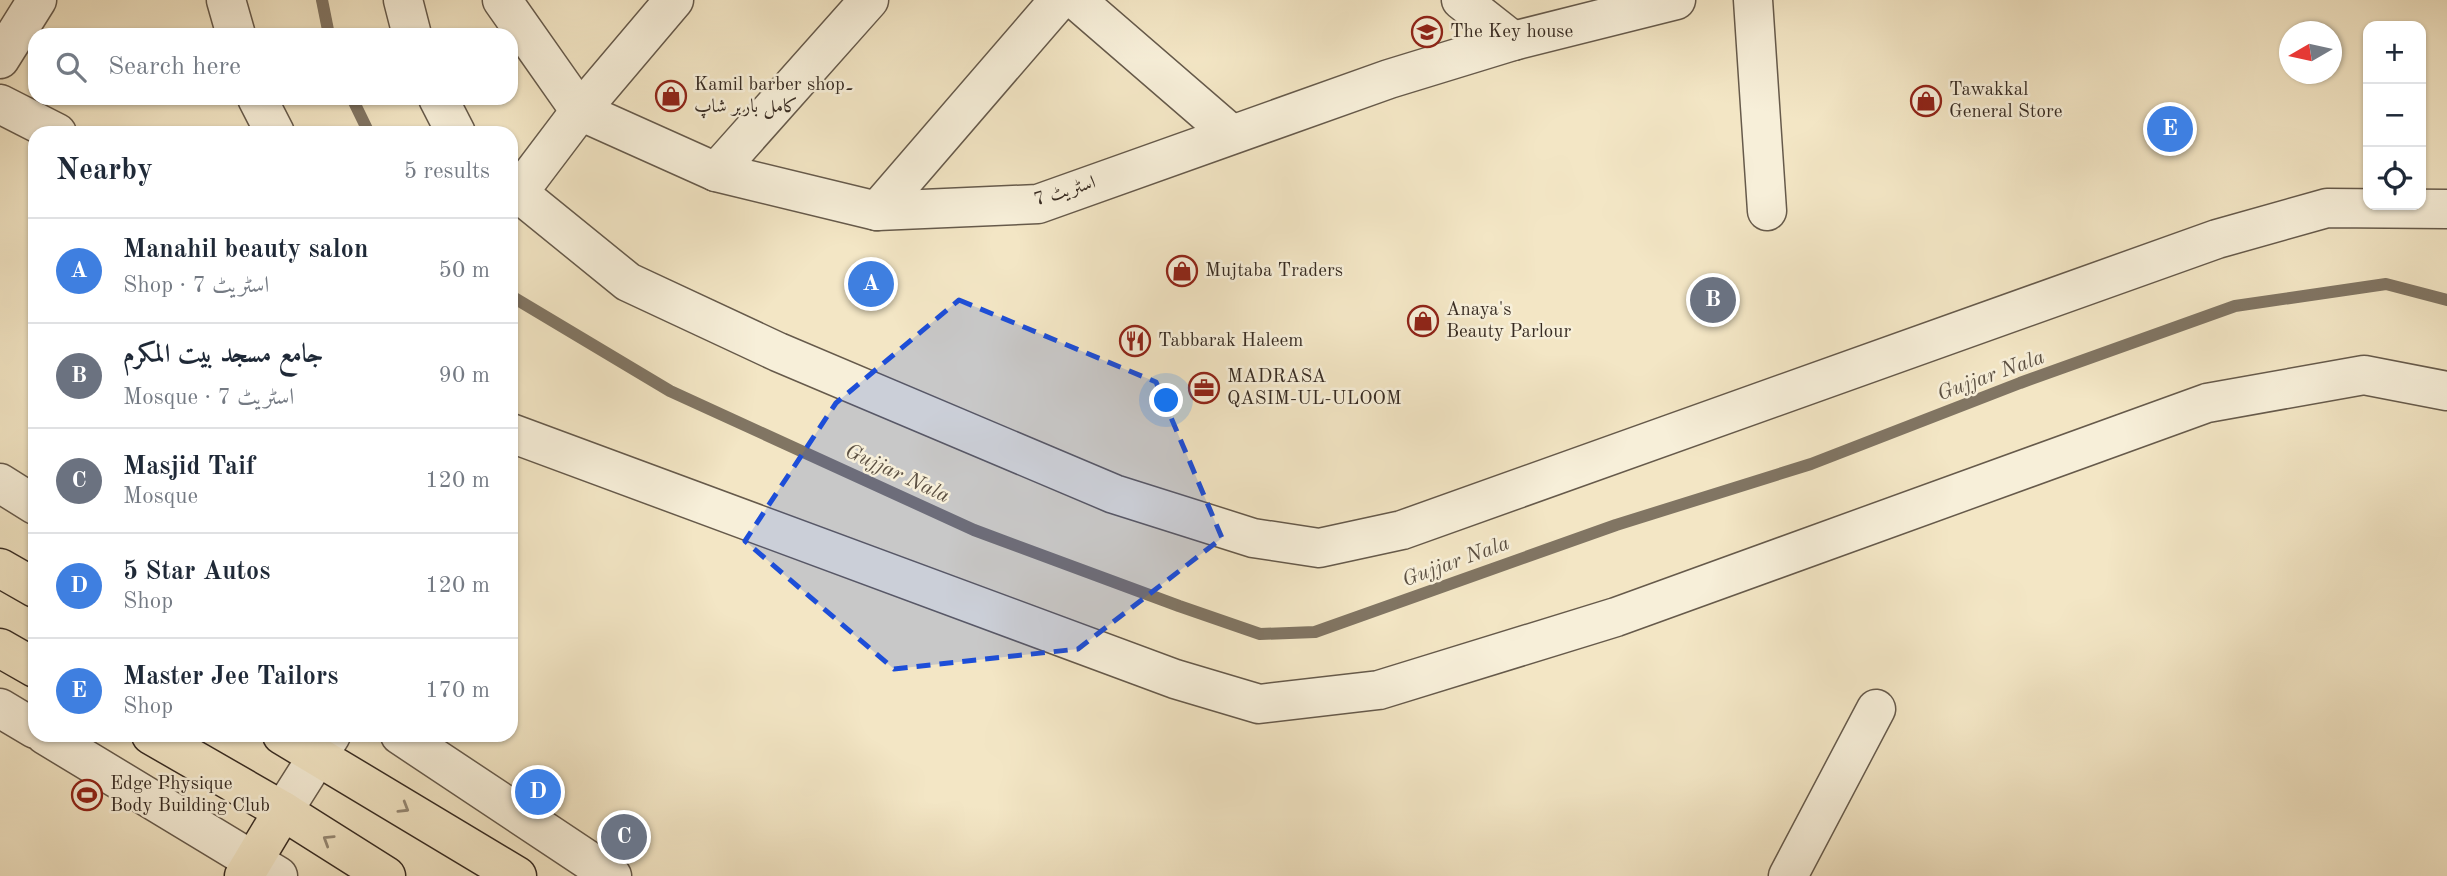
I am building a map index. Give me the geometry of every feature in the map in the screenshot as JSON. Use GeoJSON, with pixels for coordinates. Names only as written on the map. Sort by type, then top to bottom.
{"type":"FeatureCollection","features":[{"type":"Feature","properties":{"kind":"main road"},"geometry":{"type":"LineString","coordinates":[[0,568],[28,585]]}},
{"type":"Feature","properties":{"kind":"main road"},"geometry":{"type":"LineString","coordinates":[[0,648],[28,664]]}},
{"type":"Feature","properties":{"kind":"main road"},"geometry":{"type":"LineString","coordinates":[[163,742],[283,811],[386,876]]}},
{"type":"Feature","properties":{"kind":"main road"},"geometry":{"type":"LineString","coordinates":[[324,746],[517,876]]}},
{"type":"Feature","properties":{"kind":"main road"},"geometry":{"type":"LineString","coordinates":[[259,871],[283,811]]}},
{"type":"Feature","properties":{"kind":"street"},"geometry":{"type":"LineString","coordinates":[[0,59],[37,0]]}},
{"type":"Feature","properties":{"kind":"street"},"geometry":{"type":"LineString","coordinates":[[226,0],[234,28]]}},
{"type":"Feature","properties":{"kind":"street"},"geometry":{"type":"LineString","coordinates":[[404,0],[410,28]]}},
{"type":"Feature","properties":{"kind":"street"},"geometry":{"type":"LineString","coordinates":[[502,0],[580,111]]}},
{"type":"Feature","properties":{"kind":"street"},"geometry":{"type":"LineString","coordinates":[[518,185],[674,0]]}},
{"type":"Feature","properties":{"kind":"street"},"geometry":{"type":"LineString","coordinates":[[716,172],[869,0]]}},
{"type":"Feature","properties":{"kind":"street"},"geometry":{"type":"LineString","coordinates":[[877,211],[1059,0]]}},
{"type":"Feature","properties":{"kind":"street"},"geometry":{"type":"LineString","coordinates":[[1076,0],[1231,134]]}},
{"type":"Feature","properties":{"kind":"street"},"geometry":{"type":"LineString","coordinates":[[1461,0],[1513,41]]}},
{"type":"Feature","properties":{"kind":"street","name":"اسٹریٹ 7"},"geometry":{"type":"LineString","coordinates":[[580,111],[716,172],[877,211],[1038,204],[1389,79],[1513,41],[1676,0]]}},
{"type":"Feature","properties":{"kind":"street"},"geometry":{"type":"LineString","coordinates":[[1753,0],[1767,211]]}},
{"type":"Feature","properties":{"kind":"street"},"geometry":{"type":"LineString","coordinates":[[0,104],[43,126]]}},
{"type":"Feature","properties":{"kind":"street"},"geometry":{"type":"LineString","coordinates":[[261,105],[271,126]]}},
{"type":"Feature","properties":{"kind":"street"},"geometry":{"type":"LineString","coordinates":[[442,105],[452,126]]}},
{"type":"Feature","properties":{"kind":"street"},"geometry":{"type":"LineString","coordinates":[[518,193],[628,282],[778,352],[1114,494],[1253,538],[1319,548],[1402,530],[2217,239],[2327,208],[2447,209]]}},
{"type":"Feature","properties":{"kind":"street"},"geometry":{"type":"LineString","coordinates":[[518,436],[1175,679],[1259,704],[1379,690],[1616,617],[2207,403],[2364,375],[2447,391]]}},
{"type":"Feature","properties":{"kind":"street"},"geometry":{"type":"LineString","coordinates":[[0,483],[28,501]]}},
{"type":"Feature","properties":{"kind":"street"},"geometry":{"type":"LineString","coordinates":[[0,708],[28,725]]}},
{"type":"Feature","properties":{"kind":"street"},"geometry":{"type":"LineString","coordinates":[[1788,876],[1876,709]]}},
{"type":"Feature","properties":{"kind":"street"},"geometry":{"type":"LineString","coordinates":[[56,742],[259,871]]}},
{"type":"Feature","properties":{"kind":"street"},"geometry":{"type":"LineString","coordinates":[[411,742],[612,876]]}},
{"type":"Feature","properties":{"kind":"street"},"geometry":{"type":"LineString","coordinates":[[283,811],[324,746]]}},
{"type":"Feature","properties":{"kind":"highlighted area"},"geometry":{"type":"Polygon","coordinates":[[[959,300],[1156,382],[1222,538],[1078,649],[894,669],[745,541],[836,403],[959,300]]]}},
{"type":"Feature","properties":{"kind":"waterway","name":"Gujjar Nala"},"geometry":{"type":"LineString","coordinates":[[322,0],[328,28]]}},
{"type":"Feature","properties":{"kind":"waterway","name":"Gujjar Nala"},"geometry":{"type":"LineString","coordinates":[[355,105],[366,126]]}},
{"type":"Feature","properties":{"kind":"waterway","name":"Gujjar Nala"},"geometry":{"type":"LineString","coordinates":[[518,300],[670,391],[974,530],[1260,634],[1315,632],[1616,525],[1811,464],[2020,383],[2235,306],[2386,284],[2447,300]]}},
{"type":"Feature","properties":{"kind":"place","name":"The Key house"},"geometry":{"type":"Point","coordinates":[1427,32]}},
{"type":"Feature","properties":{"kind":"place","name":"Kamil barber shop۔ کامل باربر شاپ"},"geometry":{"type":"Point","coordinates":[671,96]}},
{"type":"Feature","properties":{"kind":"place","name":"Tawakkal General Store"},"geometry":{"type":"Point","coordinates":[1926,101]}},
{"type":"Feature","properties":{"kind":"place","name":"Master Jee Tailors"},"geometry":{"type":"Point","coordinates":[2170,129]}},
{"type":"Feature","properties":{"kind":"place","name":"Mujtaba Traders"},"geometry":{"type":"Point","coordinates":[1182,271]}},
{"type":"Feature","properties":{"kind":"place","name":"Manahil beauty salon"},"geometry":{"type":"Point","coordinates":[871,284]}},
{"type":"Feature","properties":{"kind":"place","name":"جامع مسجد بیت المکرم"},"geometry":{"type":"Point","coordinates":[1713,300]}},
{"type":"Feature","properties":{"kind":"place","name":"Anaya's Beauty Parlour"},"geometry":{"type":"Point","coordinates":[1423,321]}},
{"type":"Feature","properties":{"kind":"place","name":"Tabbarak Haleem"},"geometry":{"type":"Point","coordinates":[1135,341]}},
{"type":"Feature","properties":{"kind":"place","name":"MADRASA QASIM-UL-ULOOM"},"geometry":{"type":"Point","coordinates":[1204,388]}},
{"type":"Feature","properties":{"kind":"place","name":"5 Star Autos"},"geometry":{"type":"Point","coordinates":[538,792]}},
{"type":"Feature","properties":{"kind":"place","name":"Edge Physique Body Building Club"},"geometry":{"type":"Point","coordinates":[87,795]}},
{"type":"Feature","properties":{"kind":"place","name":"Masjid Taif"},"geometry":{"type":"Point","coordinates":[624,837]}}]}
